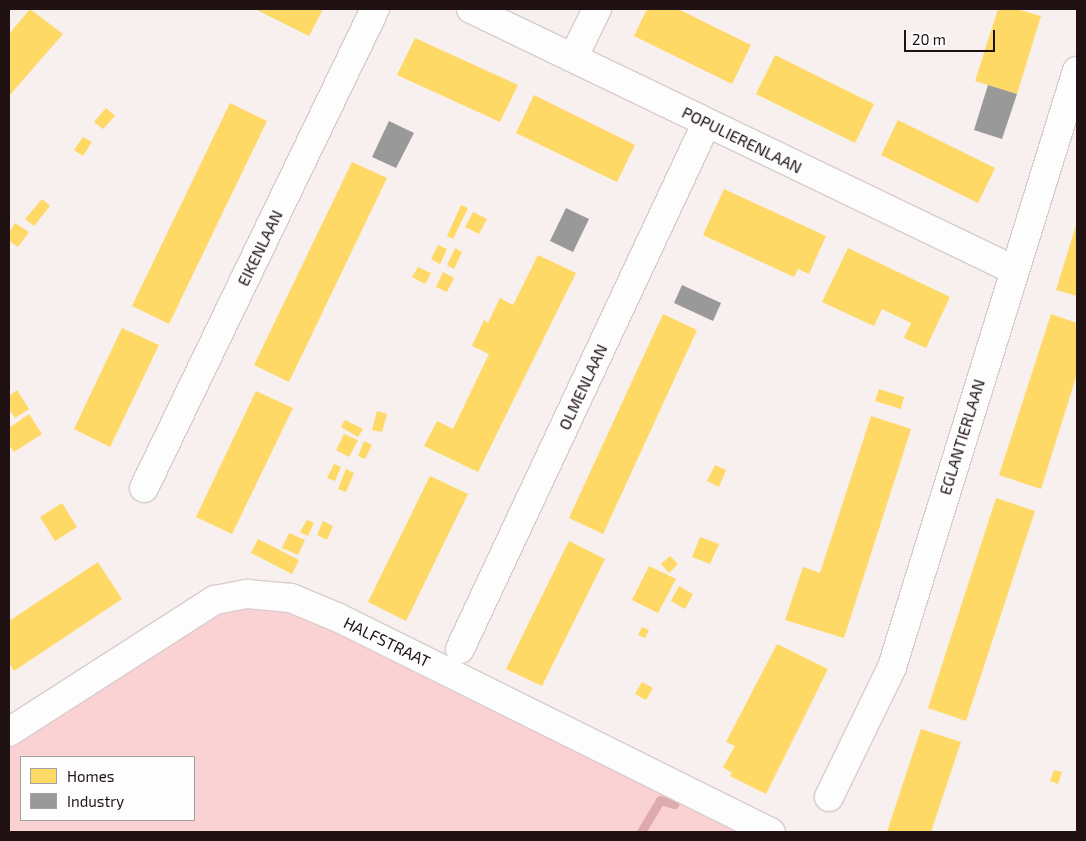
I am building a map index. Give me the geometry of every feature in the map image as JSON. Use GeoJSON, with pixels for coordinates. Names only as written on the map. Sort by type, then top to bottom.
{"type":"FeatureCollection","features":[{"type":"Feature","properties":{"kind":"street","name":"EIKENLAAN"},"geometry":{"type":"LineString","coordinates":[[144,488],[375,9]]}},
{"type":"Feature","properties":{"kind":"street","name":"POPULIERENLAAN"},"geometry":{"type":"LineString","coordinates":[[471,9],[706,124],[1014,270]]}},
{"type":"Feature","properties":{"kind":"street"},"geometry":{"type":"LineString","coordinates":[[573,58],[597,9]]}},
{"type":"Feature","properties":{"kind":"street","name":"EGLANTIERLAAN"},"geometry":{"type":"LineString","coordinates":[[829,796],[892,667],[1077,71]]}},
{"type":"Feature","properties":{"kind":"street","name":"OLMENLAAN"},"geometry":{"type":"LineString","coordinates":[[460,649],[706,124]]}},
{"type":"Feature","properties":{"kind":"street","name":"HALFSTRAAT"},"geometry":{"type":"LineString","coordinates":[[9,732],[215,600],[247,594],[276,596],[291,598],[339,618],[771,832]]}},
{"type":"Feature","properties":{"kind":"shaded area"},"geometry":{"type":"Polygon","coordinates":[[[238,603],[282,607],[433,675],[746,832],[9,832],[9,748],[164,644],[238,603]]]}},
{"type":"Feature","properties":{"kind":"building: Homes"},"geometry":{"type":"Polygon","coordinates":[[[30,9],[63,34],[9,96],[9,34],[30,9]]]}},
{"type":"Feature","properties":{"kind":"building: Homes"},"geometry":{"type":"Polygon","coordinates":[[[255,9],[323,9],[309,36],[255,9]]]}},
{"type":"Feature","properties":{"kind":"building: Homes"},"geometry":{"type":"Polygon","coordinates":[[[647,9],[678,9],[751,45],[732,84],[634,36],[647,9]]]}},
{"type":"Feature","properties":{"kind":"building: Homes"},"geometry":{"type":"Polygon","coordinates":[[[998,9],[1016,9],[1041,16],[1017,94],[975,81],[998,9]]]}},
{"type":"Feature","properties":{"kind":"building: Homes"},"geometry":{"type":"Polygon","coordinates":[[[415,38],[518,85],[500,122],[397,75],[415,38]]]}},
{"type":"Feature","properties":{"kind":"building: Homes"},"geometry":{"type":"Polygon","coordinates":[[[775,55],[874,104],[855,143],[756,94],[775,55]]]}},
{"type":"Feature","properties":{"kind":"building: Homes"},"geometry":{"type":"Polygon","coordinates":[[[534,95],[635,145],[617,182],[516,133],[534,95]]]}},
{"type":"Feature","properties":{"kind":"building: Homes"},"geometry":{"type":"Polygon","coordinates":[[[230,103],[267,121],[169,324],[132,306],[230,103]]]}},
{"type":"Feature","properties":{"kind":"building: Homes"},"geometry":{"type":"Polygon","coordinates":[[[106,108],[115,116],[103,129],[94,122],[106,108]]]}},
{"type":"Feature","properties":{"kind":"building: Homes"},"geometry":{"type":"Polygon","coordinates":[[[898,120],[995,168],[978,203],[881,155],[898,120]]]}},
{"type":"Feature","properties":{"kind":"building: Homes"},"geometry":{"type":"Polygon","coordinates":[[[83,137],[92,142],[83,156],[74,150],[83,137]]]}},
{"type":"Feature","properties":{"kind":"building: Homes"},"geometry":{"type":"Polygon","coordinates":[[[352,162],[387,178],[289,382],[254,365],[352,162]]]}},
{"type":"Feature","properties":{"kind":"building: Homes"},"geometry":{"type":"Polygon","coordinates":[[[724,189],[826,236],[809,274],[798,269],[794,277],[703,235],[724,189]]]}},
{"type":"Feature","properties":{"kind":"building: Homes"},"geometry":{"type":"Polygon","coordinates":[[[42,199],[50,206],[34,226],[25,219],[42,199]]]}},
{"type":"Feature","properties":{"kind":"building: Homes"},"geometry":{"type":"Polygon","coordinates":[[[461,205],[468,208],[453,239],[447,236],[461,205]]]}},
{"type":"Feature","properties":{"kind":"building: Homes"},"geometry":{"type":"Polygon","coordinates":[[[473,212],[487,219],[479,234],[465,227],[473,212]]]}},
{"type":"Feature","properties":{"kind":"building: Homes"},"geometry":{"type":"Polygon","coordinates":[[[1077,222],[1077,296],[1056,290],[1077,222]]]}},
{"type":"Feature","properties":{"kind":"building: Homes"},"geometry":{"type":"Polygon","coordinates":[[[15,223],[29,232],[18,247],[9,241],[9,233],[15,223]]]}},
{"type":"Feature","properties":{"kind":"building: Homes"},"geometry":{"type":"Polygon","coordinates":[[[438,245],[447,249],[440,264],[431,259],[438,245]]]}},
{"type":"Feature","properties":{"kind":"building: Homes"},"geometry":{"type":"Polygon","coordinates":[[[455,248],[462,252],[454,269],[447,265],[455,248]]]}},
{"type":"Feature","properties":{"kind":"building: Homes"},"geometry":{"type":"Polygon","coordinates":[[[848,248],[950,297],[926,348],[904,338],[911,323],[882,309],[874,326],[822,302],[848,248]]]}},
{"type":"Feature","properties":{"kind":"building: Homes"},"geometry":{"type":"Polygon","coordinates":[[[538,255],[576,273],[478,472],[424,446],[437,421],[453,429],[489,354],[472,346],[484,320],[488,323],[500,298],[513,305],[538,255]]]}},
{"type":"Feature","properties":{"kind":"building: Homes"},"geometry":{"type":"Polygon","coordinates":[[[418,267],[431,273],[425,284],[412,277],[418,267]]]}},
{"type":"Feature","properties":{"kind":"building: Homes"},"geometry":{"type":"Polygon","coordinates":[[[443,272],[454,278],[447,292],[436,287],[443,272]]]}},
{"type":"Feature","properties":{"kind":"building: Homes"},"geometry":{"type":"Polygon","coordinates":[[[663,314],[697,330],[603,534],[569,518],[663,314]]]}},
{"type":"Feature","properties":{"kind":"building: Homes"},"geometry":{"type":"Polygon","coordinates":[[[1051,314],[1077,323],[1077,374],[1041,489],[999,475],[1051,314]]]}},
{"type":"Feature","properties":{"kind":"building: Homes"},"geometry":{"type":"Polygon","coordinates":[[[122,328],[159,345],[110,447],[74,429],[122,328]]]}},
{"type":"Feature","properties":{"kind":"building: Homes"},"geometry":{"type":"Polygon","coordinates":[[[879,389],[904,397],[901,409],[875,401],[879,389]]]}},
{"type":"Feature","properties":{"kind":"building: Homes"},"geometry":{"type":"Polygon","coordinates":[[[17,390],[29,409],[15,418],[9,409],[9,396],[17,390]]]}},
{"type":"Feature","properties":{"kind":"building: Homes"},"geometry":{"type":"Polygon","coordinates":[[[256,391],[293,408],[232,534],[196,517],[256,391]]]}},
{"type":"Feature","properties":{"kind":"building: Homes"},"geometry":{"type":"Polygon","coordinates":[[[377,411],[387,414],[382,432],[372,430],[377,411]]]}},
{"type":"Feature","properties":{"kind":"building: Homes"},"geometry":{"type":"Polygon","coordinates":[[[29,414],[42,434],[14,452],[9,445],[9,428],[29,414]]]}},
{"type":"Feature","properties":{"kind":"building: Homes"},"geometry":{"type":"Polygon","coordinates":[[[871,416],[911,429],[844,638],[785,620],[803,567],[820,573],[871,416]]]}},
{"type":"Feature","properties":{"kind":"building: Homes"},"geometry":{"type":"Polygon","coordinates":[[[345,420],[363,429],[358,437],[341,427],[345,420]]]}},
{"type":"Feature","properties":{"kind":"building: Homes"},"geometry":{"type":"Polygon","coordinates":[[[344,434],[358,440],[349,457],[336,450],[344,434]]]}},
{"type":"Feature","properties":{"kind":"building: Homes"},"geometry":{"type":"Polygon","coordinates":[[[364,441],[372,445],[365,459],[358,456],[364,441]]]}},
{"type":"Feature","properties":{"kind":"building: Homes"},"geometry":{"type":"Polygon","coordinates":[[[334,464],[341,467],[335,481],[327,478],[334,464]]]}},
{"type":"Feature","properties":{"kind":"building: Homes"},"geometry":{"type":"Polygon","coordinates":[[[715,465],[726,470],[719,487],[707,481],[715,465]]]}},
{"type":"Feature","properties":{"kind":"building: Homes"},"geometry":{"type":"Polygon","coordinates":[[[346,469],[354,473],[346,492],[338,489],[346,469]]]}},
{"type":"Feature","properties":{"kind":"building: Homes"},"geometry":{"type":"Polygon","coordinates":[[[430,476],[468,494],[406,621],[368,602],[430,476]]]}},
{"type":"Feature","properties":{"kind":"building: Homes"},"geometry":{"type":"Polygon","coordinates":[[[996,498],[1035,511],[966,721],[928,708],[996,498]]]}},
{"type":"Feature","properties":{"kind":"building: Homes"},"geometry":{"type":"Polygon","coordinates":[[[62,503],[77,527],[55,541],[40,517],[62,503]]]}},
{"type":"Feature","properties":{"kind":"building: Homes"},"geometry":{"type":"Polygon","coordinates":[[[307,520],[314,523],[308,536],[300,532],[307,520]]]}},
{"type":"Feature","properties":{"kind":"building: Homes"},"geometry":{"type":"Polygon","coordinates":[[[323,521],[333,526],[327,540],[317,535],[323,521]]]}},
{"type":"Feature","properties":{"kind":"building: Homes"},"geometry":{"type":"Polygon","coordinates":[[[289,533],[305,540],[298,555],[282,548],[289,533]]]}},
{"type":"Feature","properties":{"kind":"building: Homes"},"geometry":{"type":"Polygon","coordinates":[[[700,537],[719,544],[710,564],[692,557],[700,537]]]}},
{"type":"Feature","properties":{"kind":"building: Homes"},"geometry":{"type":"Polygon","coordinates":[[[258,539],[299,560],[292,574],[251,553],[258,539]]]}},
{"type":"Feature","properties":{"kind":"building: Homes"},"geometry":{"type":"Polygon","coordinates":[[[569,541],[605,559],[542,686],[506,669],[569,541]]]}},
{"type":"Feature","properties":{"kind":"building: Homes"},"geometry":{"type":"Polygon","coordinates":[[[670,556],[678,564],[669,573],[661,564],[670,556]]]}},
{"type":"Feature","properties":{"kind":"building: Homes"},"geometry":{"type":"Polygon","coordinates":[[[98,562],[122,599],[14,671],[9,663],[9,621],[98,562]]]}},
{"type":"Feature","properties":{"kind":"building: Homes"},"geometry":{"type":"Polygon","coordinates":[[[649,566],[676,579],[658,613],[632,600],[649,566]]]}},
{"type":"Feature","properties":{"kind":"building: Homes"},"geometry":{"type":"Polygon","coordinates":[[[679,586],[693,594],[685,609],[671,601],[679,586]]]}},
{"type":"Feature","properties":{"kind":"building: Homes"},"geometry":{"type":"Polygon","coordinates":[[[642,627],[649,630],[645,638],[638,635],[642,627]]]}},
{"type":"Feature","properties":{"kind":"building: Homes"},"geometry":{"type":"Polygon","coordinates":[[[777,644],[828,669],[766,794],[730,776],[732,773],[723,767],[735,746],[726,742],[777,644]]]}},
{"type":"Feature","properties":{"kind":"building: Homes"},"geometry":{"type":"Polygon","coordinates":[[[642,682],[653,688],[646,700],[635,694],[642,682]]]}},
{"type":"Feature","properties":{"kind":"building: Homes"},"geometry":{"type":"Polygon","coordinates":[[[921,729],[961,742],[931,832],[887,832],[921,729]]]}},
{"type":"Feature","properties":{"kind":"building: Homes"},"geometry":{"type":"Polygon","coordinates":[[[1054,770],[1062,772],[1058,784],[1050,781],[1054,770]]]}},
{"type":"Feature","properties":{"kind":"building: Industry"},"geometry":{"type":"Polygon","coordinates":[[[988,85],[1017,94],[1002,139],[974,130],[988,85]]]}},
{"type":"Feature","properties":{"kind":"building: Industry"},"geometry":{"type":"Polygon","coordinates":[[[389,121],[414,133],[396,168],[372,157],[389,121]]]}},
{"type":"Feature","properties":{"kind":"building: Industry"},"geometry":{"type":"Polygon","coordinates":[[[566,208],[589,219],[573,252],[550,241],[566,208]]]}},
{"type":"Feature","properties":{"kind":"building: Industry"},"geometry":{"type":"Polygon","coordinates":[[[682,285],[721,303],[713,321],[674,303],[682,285]]]}},
{"type":"Feature","properties":{"kind":"waterway"},"geometry":{"type":"LineString","coordinates":[[641,832],[660,800],[674,804]]}}]}
